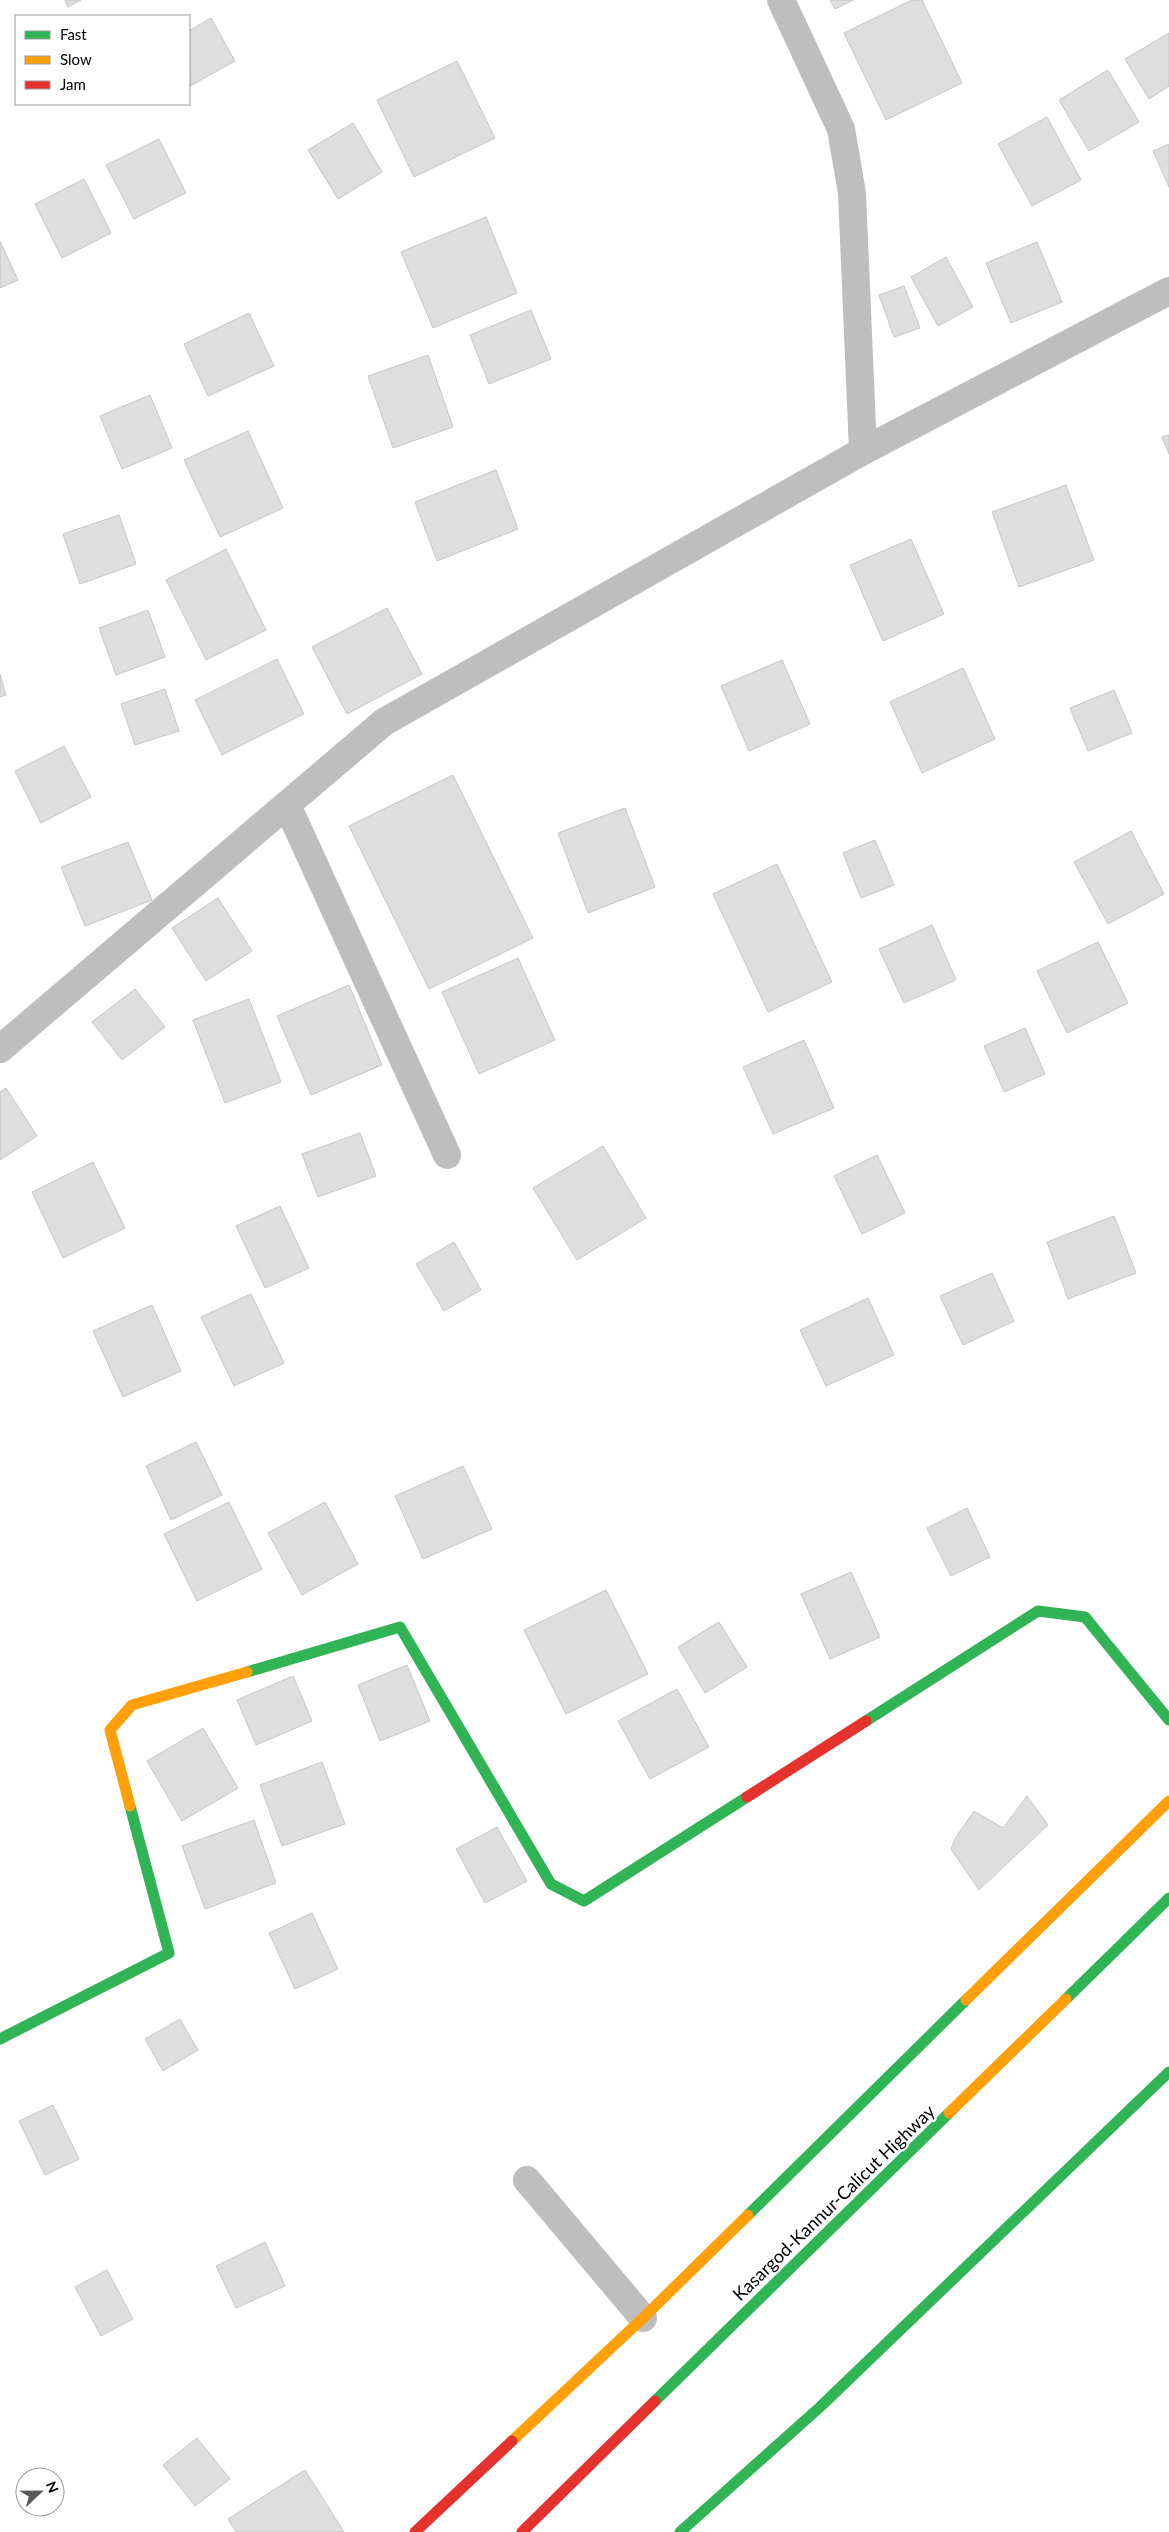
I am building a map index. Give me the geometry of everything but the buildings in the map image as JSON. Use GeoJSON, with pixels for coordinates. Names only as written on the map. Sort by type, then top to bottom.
{"type":"FeatureCollection","features":[{"type":"Feature","properties":{"kind":"main road"},"geometry":{"type":"LineString","coordinates":[[0,2038],[169,1953],[110,1730],[132,1705],[400,1627],[551,1884],[584,1901],[1038,1611],[1085,1616],[1169,1720]]}},
{"type":"Feature","properties":{"kind":"main road"},"geometry":{"type":"LineString","coordinates":[[415,2532],[643,2318],[1169,1801]]}},
{"type":"Feature","properties":{"kind":"main road","name":"Kasargod-Kannur-Calicut Highway"},"geometry":{"type":"LineString","coordinates":[[522,2532],[1169,1898]]}},
{"type":"Feature","properties":{"kind":"main road"},"geometry":{"type":"LineString","coordinates":[[680,2532],[820,2407],[1169,2072]]}},
{"type":"Feature","properties":{"kind":"street"},"geometry":{"type":"LineString","coordinates":[[781,0],[841,129],[852,193],[863,451]]}},
{"type":"Feature","properties":{"kind":"street"},"geometry":{"type":"LineString","coordinates":[[0,1049],[384,722],[863,451],[1169,291]]}},
{"type":"Feature","properties":{"kind":"street"},"geometry":{"type":"LineString","coordinates":[[287,805],[447,1155]]}},
{"type":"Feature","properties":{"kind":"street"},"geometry":{"type":"LineString","coordinates":[[527,2180],[643,2318]]}},
{"type":"Feature","properties":{"kind":"traffic: fast"},"geometry":{"type":"LineString","coordinates":[[866,1721],[1038,1611],[1085,1617],[1169,1720]]}},
{"type":"Feature","properties":{"kind":"traffic: fast"},"geometry":{"type":"LineString","coordinates":[[247,1672],[400,1627],[551,1884],[584,1901],[747,1797]]}},
{"type":"Feature","properties":{"kind":"traffic: fast"},"geometry":{"type":"LineString","coordinates":[[0,2039],[169,1953],[130,1806]]}},
{"type":"Feature","properties":{"kind":"traffic: fast"},"geometry":{"type":"LineString","coordinates":[[1066,1999],[1169,1898]]}},
{"type":"Feature","properties":{"kind":"traffic: fast"},"geometry":{"type":"LineString","coordinates":[[748,2215],[966,2000]]}},
{"type":"Feature","properties":{"kind":"traffic: fast"},"geometry":{"type":"LineString","coordinates":[[680,2532],[820,2407],[1169,2072]]}},
{"type":"Feature","properties":{"kind":"traffic: fast"},"geometry":{"type":"LineString","coordinates":[[655,2401],[949,2113]]}},
{"type":"Feature","properties":{"kind":"traffic: slow"},"geometry":{"type":"LineString","coordinates":[[130,1806],[110,1730],[132,1705],[247,1672]]}},
{"type":"Feature","properties":{"kind":"traffic: slow"},"geometry":{"type":"LineString","coordinates":[[966,2000],[1169,1801]]}},
{"type":"Feature","properties":{"kind":"traffic: slow"},"geometry":{"type":"LineString","coordinates":[[949,2113],[1066,1999]]}},
{"type":"Feature","properties":{"kind":"traffic: slow"},"geometry":{"type":"LineString","coordinates":[[512,2441],[643,2318],[748,2215]]}},
{"type":"Feature","properties":{"kind":"traffic: jam"},"geometry":{"type":"LineString","coordinates":[[747,1797],[866,1721]]}},
{"type":"Feature","properties":{"kind":"traffic: jam"},"geometry":{"type":"LineString","coordinates":[[522,2532],[655,2401]]}},
{"type":"Feature","properties":{"kind":"traffic: jam"},"geometry":{"type":"LineString","coordinates":[[415,2532],[512,2441]]}}]}
